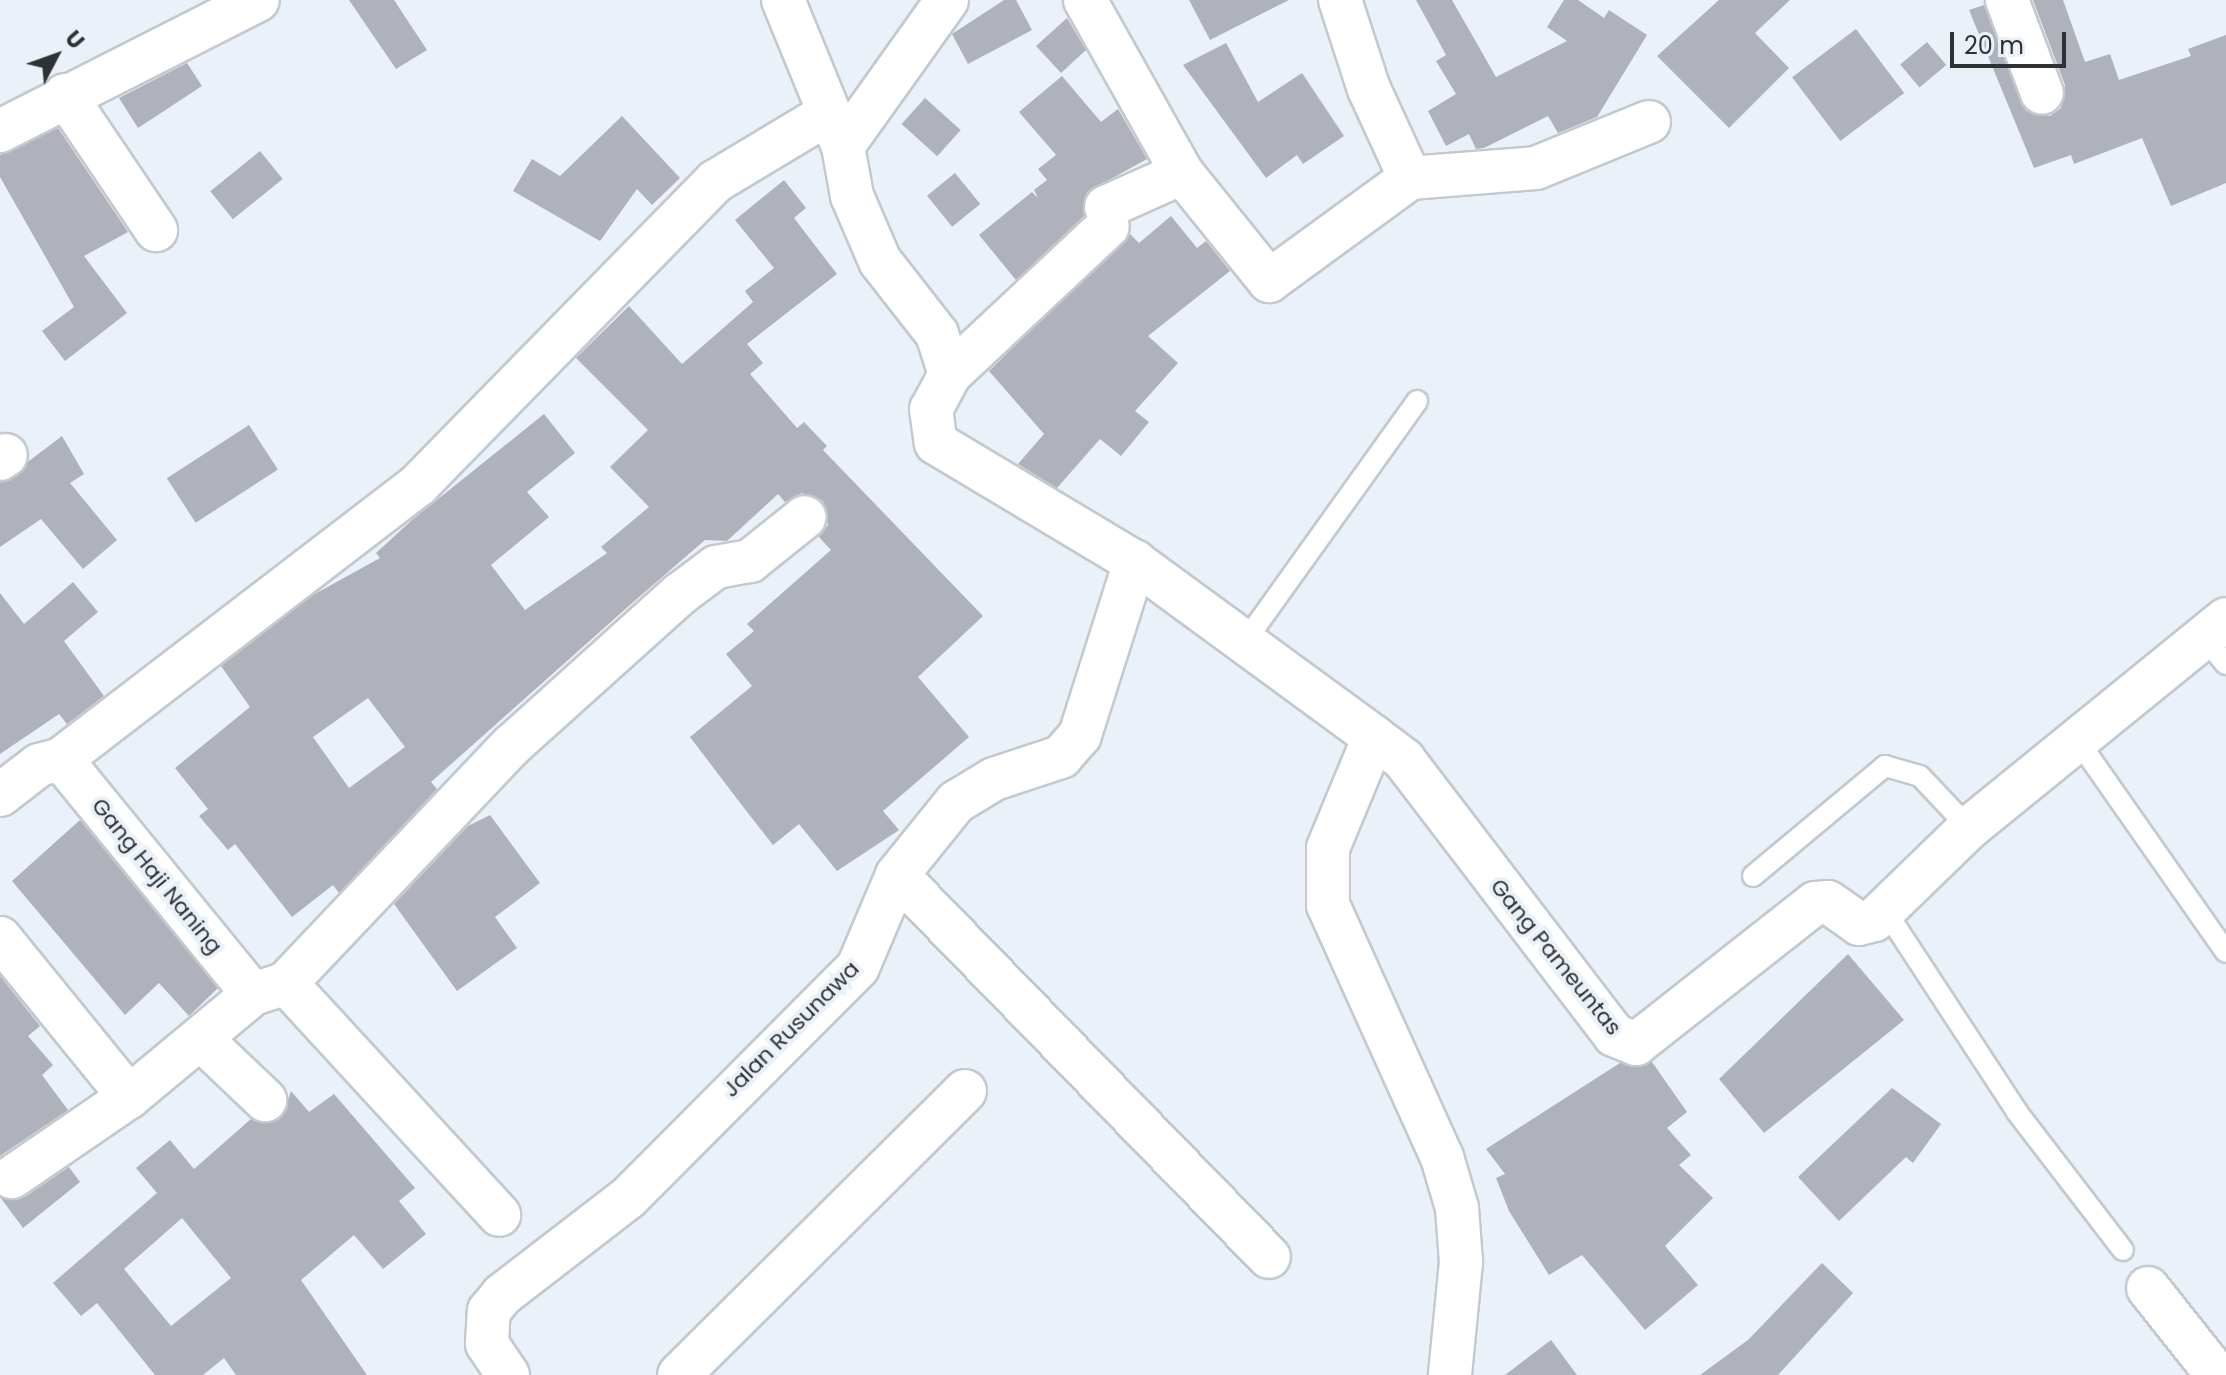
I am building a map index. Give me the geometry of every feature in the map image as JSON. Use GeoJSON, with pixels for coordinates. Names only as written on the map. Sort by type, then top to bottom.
{"type":"FeatureCollection","features":[{"type":"Feature","properties":{"kind":"street"},"geometry":{"type":"LineString","coordinates":[[0,131],[65,95],[258,0]]}},
{"type":"Feature","properties":{"kind":"street"},"geometry":{"type":"LineString","coordinates":[[783,0],[834,130],[852,196],[880,261],[937,334],[950,374]]}},
{"type":"Feature","properties":{"kind":"street"},"geometry":{"type":"LineString","coordinates":[[0,795],[39,765],[61,759],[419,484],[716,181],[834,130],[947,0]]}},
{"type":"Feature","properties":{"kind":"street"},"geometry":{"type":"LineString","coordinates":[[1085,0],[1182,173],[1269,281],[1410,178],[1536,168],[1649,122]]}},
{"type":"Feature","properties":{"kind":"street"},"geometry":{"type":"LineString","coordinates":[[1340,0],[1369,89],[1410,178]]}},
{"type":"Feature","properties":{"kind":"street"},"geometry":{"type":"LineString","coordinates":[[2007,0],[2042,93]]}},
{"type":"Feature","properties":{"kind":"street"},"geometry":{"type":"LineString","coordinates":[[65,95],[156,230]]}},
{"type":"Feature","properties":{"kind":"street"},"geometry":{"type":"LineString","coordinates":[[1182,173],[1107,216],[950,374],[931,409],[930,430],[947,454],[1135,562],[1246,640],[1374,737],[1328,848],[1328,905],[1442,1157],[1457,1208],[1461,1262],[1450,1375]]}},
{"type":"Feature","properties":{"kind":"street"},"geometry":{"type":"LineString","coordinates":[[12,1177],[129,1097],[269,989],[556,706],[702,575],[750,561],[805,517]]}},
{"type":"Feature","properties":{"kind":"street","name":"Jalan Rusunawa"},"geometry":{"type":"LineString","coordinates":[[502,1367],[486,1326],[496,1303],[628,1198],[858,967],[897,875],[956,802],[994,779],[1061,757],[1080,735],[1135,562]]}},
{"type":"Feature","properties":{"kind":"street"},"geometry":{"type":"LineString","coordinates":[[1885,910],[1969,828],[2076,738],[2218,639]]}},
{"type":"Feature","properties":{"kind":"street","name":"Gang Pameuntas"},"geometry":{"type":"LineString","coordinates":[[1374,737],[1404,760],[1625,1043],[1636,1044],[1815,903],[1828,902],[1859,924],[1885,910]]}},
{"type":"Feature","properties":{"kind":"street","name":"Gang Haji Naning"},"geometry":{"type":"LineString","coordinates":[[61,759],[269,989],[499,1215]]}},
{"type":"Feature","properties":{"kind":"street"},"geometry":{"type":"LineString","coordinates":[[897,875],[1269,1257]]}},
{"type":"Feature","properties":{"kind":"street"},"geometry":{"type":"LineString","coordinates":[[0,938],[129,1097]]}},
{"type":"Feature","properties":{"kind":"street"},"geometry":{"type":"LineString","coordinates":[[203,1041],[265,1100]]}},
{"type":"Feature","properties":{"kind":"street"},"geometry":{"type":"LineString","coordinates":[[679,1375],[965,1091]]}},
{"type":"Feature","properties":{"kind":"street"},"geometry":{"type":"LineString","coordinates":[[2148,1288],[2217,1375]]}},
{"type":"Feature","properties":{"kind":"lane"},"geometry":{"type":"LineString","coordinates":[[1246,640],[1417,401]]}},
{"type":"Feature","properties":{"kind":"lane"},"geometry":{"type":"LineString","coordinates":[[2076,738],[2226,952]]}},
{"type":"Feature","properties":{"kind":"lane"},"geometry":{"type":"LineString","coordinates":[[1753,876],[1885,766],[1920,776],[1969,828]]}},
{"type":"Feature","properties":{"kind":"lane"},"geometry":{"type":"LineString","coordinates":[[1885,910],[2025,1123],[2123,1250]]}},
{"type":"Feature","properties":{"kind":"building"},"geometry":{"type":"Polygon","coordinates":[[[349,0],[394,0],[427,50],[396,69],[349,0]]]}},
{"type":"Feature","properties":{"kind":"building"},"geometry":{"type":"Polygon","coordinates":[[[1004,0],[1016,0],[1032,30],[968,64],[952,34],[1004,0]]]}},
{"type":"Feature","properties":{"kind":"building"},"geometry":{"type":"Polygon","coordinates":[[[1189,0],[1289,0],[1210,40],[1189,0]]]}},
{"type":"Feature","properties":{"kind":"building"},"geometry":{"type":"Polygon","coordinates":[[[1416,0],[1452,0],[1496,77],[1567,41],[1547,27],[1564,0],[1578,0],[1604,18],[1609,10],[1647,35],[1597,117],[1558,133],[1548,116],[1484,148],[1476,149],[1469,134],[1446,146],[1428,111],[1456,94],[1436,61],[1446,55],[1416,0]]]}},
{"type":"Feature","properties":{"kind":"building"},"geometry":{"type":"Polygon","coordinates":[[[1719,0],[1790,0],[1755,33],[1789,68],[1729,128],[1657,56],[1719,0]]]}},
{"type":"Feature","properties":{"kind":"building"},"geometry":{"type":"Polygon","coordinates":[[[2033,0],[2063,0],[2085,62],[2110,54],[2119,80],[2191,56],[2188,49],[2226,35],[2226,183],[2171,206],[2142,138],[2074,164],[2071,155],[2034,168],[1969,10],[1984,5],[2026,111],[2050,116],[2061,108],[2065,85],[2033,0]]]}},
{"type":"Feature","properties":{"kind":"building"},"geometry":{"type":"Polygon","coordinates":[[[1067,18],[1086,50],[1061,73],[1036,46],[1067,18]]]}},
{"type":"Feature","properties":{"kind":"building"},"geometry":{"type":"Polygon","coordinates":[[[1856,29],[1904,93],[1840,141],[1792,77],[1856,29]]]}},
{"type":"Feature","properties":{"kind":"building"},"geometry":{"type":"Polygon","coordinates":[[[1927,42],[1946,65],[1919,87],[1900,64],[1927,42]]]}},
{"type":"Feature","properties":{"kind":"building"},"geometry":{"type":"Polygon","coordinates":[[[1226,43],[1258,102],[1302,73],[1344,136],[1303,164],[1297,155],[1266,178],[1183,65],[1226,43]]]}},
{"type":"Feature","properties":{"kind":"building"},"geometry":{"type":"Polygon","coordinates":[[[187,63],[202,86],[138,128],[119,98],[187,63]]]}},
{"type":"Feature","properties":{"kind":"building"},"geometry":{"type":"Polygon","coordinates":[[[1062,76],[1101,122],[1118,109],[1147,159],[1087,192],[1084,216],[1016,280],[979,235],[1032,192],[1038,198],[1034,190],[1047,180],[1038,169],[1056,155],[1019,112],[1062,76]]]}},
{"type":"Feature","properties":{"kind":"building"},"geometry":{"type":"Polygon","coordinates":[[[925,98],[961,130],[937,156],[902,124],[925,98]]]}},
{"type":"Feature","properties":{"kind":"building"},"geometry":{"type":"Polygon","coordinates":[[[622,116],[680,178],[652,205],[637,189],[600,241],[513,191],[532,159],[560,176],[622,116]]]}},
{"type":"Feature","properties":{"kind":"building"},"geometry":{"type":"Polygon","coordinates":[[[58,128],[128,232],[84,256],[127,313],[65,361],[42,331],[74,307],[0,177],[0,155],[58,128]]]}},
{"type":"Feature","properties":{"kind":"building"},"geometry":{"type":"Polygon","coordinates":[[[260,151],[283,179],[233,219],[210,191],[260,151]]]}},
{"type":"Feature","properties":{"kind":"building"},"geometry":{"type":"Polygon","coordinates":[[[955,173],[980,204],[952,227],[927,196],[955,173]]]}},
{"type":"Feature","properties":{"kind":"building"},"geometry":{"type":"Polygon","coordinates":[[[784,180],[806,208],[794,218],[837,274],[747,344],[763,363],[750,374],[797,428],[804,422],[827,446],[823,450],[983,616],[918,677],[969,737],[883,811],[899,830],[837,871],[799,824],[773,845],[690,737],[752,686],[726,654],[754,631],[747,624],[831,550],[819,537],[828,525],[823,501],[802,493],[785,502],[778,494],[727,541],[705,540],[631,604],[431,782],[437,789],[339,893],[333,885],[292,917],[235,844],[228,850],[199,816],[208,809],[175,768],[250,707],[221,666],[313,595],[380,558],[376,553],[412,520],[544,414],[575,453],[527,492],[549,517],[491,565],[525,610],[607,553],[601,547],[649,507],[610,467],[648,430],[576,358],[629,306],[682,364],[753,302],[745,291],[774,268],[735,220],[784,180]],[[368,698],[313,737],[349,788],[405,747],[368,698]]]}},
{"type":"Feature","properties":{"kind":"building"},"geometry":{"type":"Polygon","coordinates":[[[1171,216],[1197,248],[1206,241],[1230,271],[1148,336],[1178,363],[1135,411],[1149,422],[1121,456],[1100,439],[1057,488],[1018,464],[1044,434],[989,371],[1130,234],[1139,243],[1171,216]]]}},
{"type":"Feature","properties":{"kind":"building"},"geometry":{"type":"Polygon","coordinates":[[[249,425],[278,469],[196,523],[167,478],[249,425]]]}},
{"type":"Feature","properties":{"kind":"building"},"geometry":{"type":"Polygon","coordinates":[[[62,436],[84,474],[70,483],[117,540],[83,569],[41,519],[0,547],[0,483],[62,436]]]}},
{"type":"Feature","properties":{"kind":"building"},"geometry":{"type":"Polygon","coordinates":[[[73,582],[98,612],[64,641],[104,696],[67,724],[59,714],[0,754],[0,593],[24,624],[73,582]]]}},
{"type":"Feature","properties":{"kind":"building"},"geometry":{"type":"Polygon","coordinates":[[[490,815],[540,883],[495,917],[517,948],[457,991],[394,904],[468,826],[490,815]]]}},
{"type":"Feature","properties":{"kind":"building"},"geometry":{"type":"Polygon","coordinates":[[[80,820],[218,988],[189,1016],[159,983],[125,1015],[12,881],[80,820]]]}},
{"type":"Feature","properties":{"kind":"building"},"geometry":{"type":"Polygon","coordinates":[[[1848,954],[1904,1020],[1764,1133],[1719,1079],[1848,954]]]}},
{"type":"Feature","properties":{"kind":"building"},"geometry":{"type":"Polygon","coordinates":[[[0,976],[40,1026],[28,1036],[53,1065],[42,1075],[68,1110],[0,1156],[0,976]]]}},
{"type":"Feature","properties":{"kind":"building"},"geometry":{"type":"Polygon","coordinates":[[[1652,1062],[1687,1112],[1667,1128],[1691,1155],[1679,1165],[1713,1198],[1665,1246],[1698,1285],[1645,1330],[1582,1255],[1549,1275],[1509,1211],[1496,1178],[1505,1174],[1486,1149],[1620,1063],[1652,1062]]]}},
{"type":"Feature","properties":{"kind":"building"},"geometry":{"type":"Polygon","coordinates":[[[1892,1088],[1941,1124],[1913,1163],[1906,1157],[1839,1221],[1798,1177],[1892,1088]]]}},
{"type":"Feature","properties":{"kind":"building"},"geometry":{"type":"Polygon","coordinates":[[[291,1091],[309,1112],[334,1094],[415,1188],[399,1201],[426,1234],[383,1269],[354,1235],[301,1280],[367,1375],[236,1375],[224,1358],[203,1375],[155,1375],[97,1303],[81,1316],[53,1283],[157,1193],[136,1168],[170,1140],[194,1169],[251,1119],[282,1117],[291,1091]],[[182,1218],[124,1269],[171,1326],[231,1278],[182,1218]]]}},
{"type":"Feature","properties":{"kind":"building"},"geometry":{"type":"Polygon","coordinates":[[[69,1167],[80,1182],[23,1228],[0,1197],[25,1197],[69,1167]]]}},
{"type":"Feature","properties":{"kind":"building"},"geometry":{"type":"Polygon","coordinates":[[[1822,1263],[1853,1293],[1778,1375],[1700,1375],[1748,1340],[1822,1263]]]}},
{"type":"Feature","properties":{"kind":"building"},"geometry":{"type":"Polygon","coordinates":[[[1551,1340],[1577,1375],[1505,1375],[1551,1340]]]}}]}
